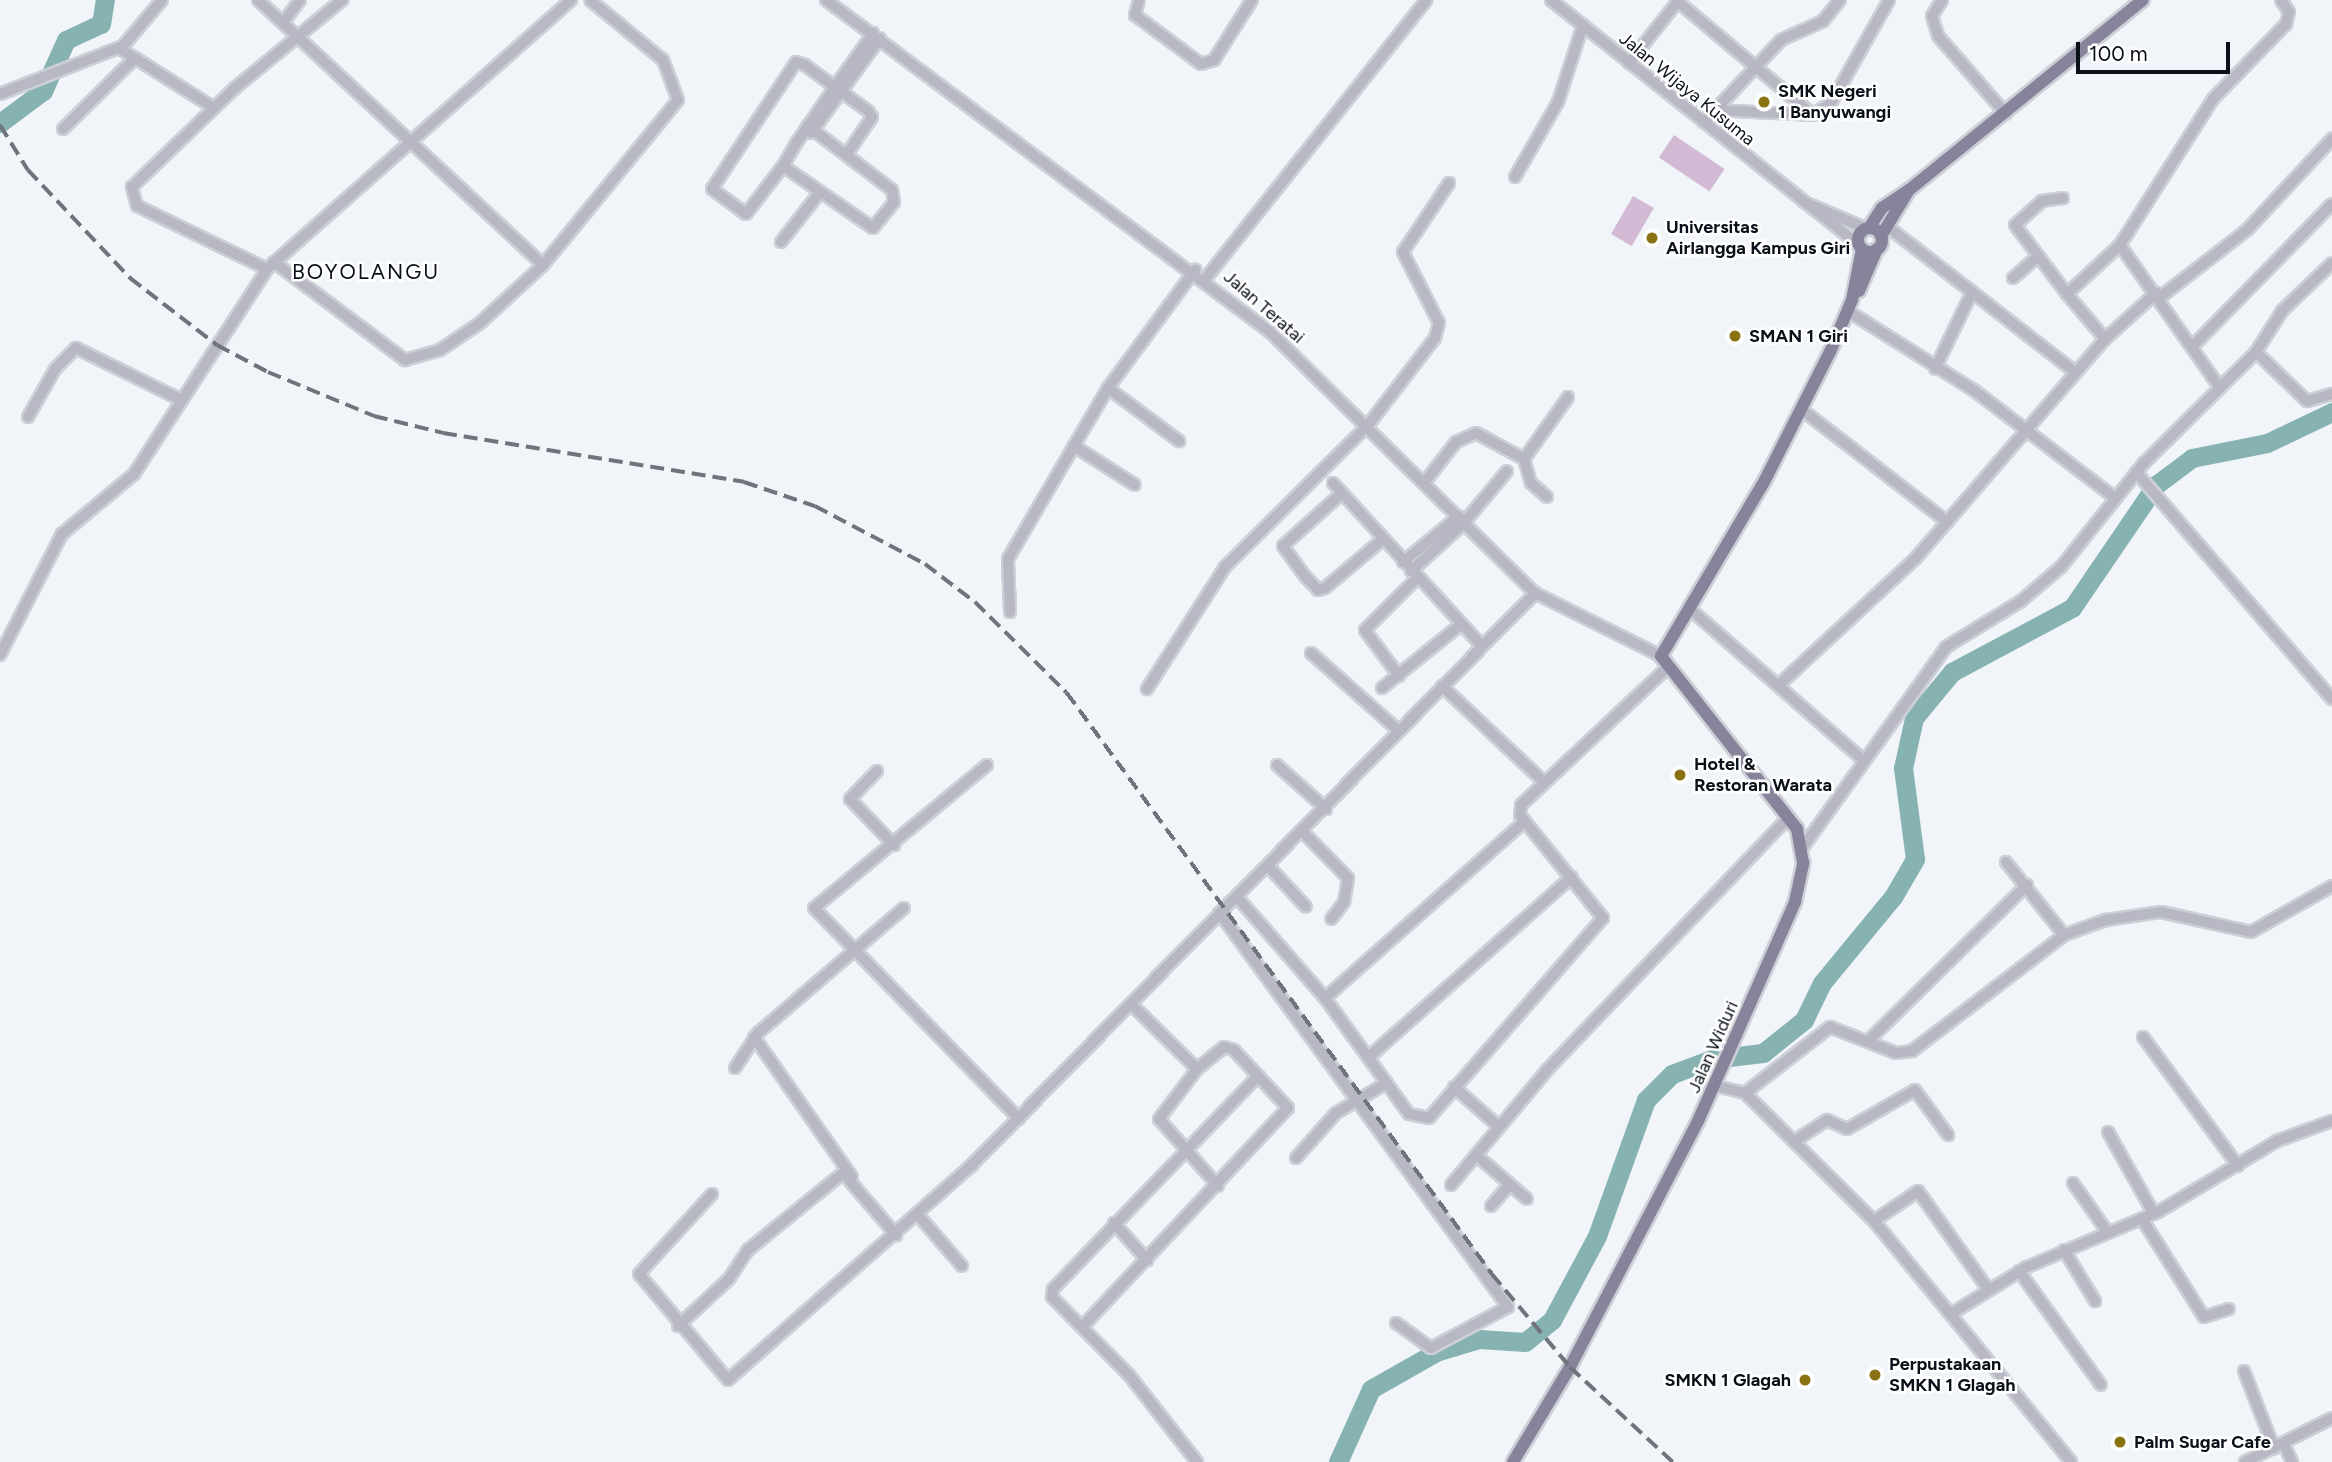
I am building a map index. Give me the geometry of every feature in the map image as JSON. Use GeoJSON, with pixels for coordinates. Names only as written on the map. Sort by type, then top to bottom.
{"type":"FeatureCollection","features":[{"type":"Feature","properties":{"kind":"main road"},"geometry":{"type":"LineString","coordinates":[[1850,305],[1867,228],[1882,208],[2006,114],[2143,0]]}},
{"type":"Feature","properties":{"kind":"main road"},"geometry":{"type":"LineString","coordinates":[[1802,847],[1789,817],[1664,662],[1690,608],[1801,409],[1885,231],[1909,190]]}},
{"type":"Feature","properties":{"kind":"main road"},"geometry":{"type":"LineString","coordinates":[[1867,228],[1885,231]]}},
{"type":"Feature","properties":{"kind":"main road"},"geometry":{"type":"LineString","coordinates":[[1861,247],[1877,250]]}},
{"type":"Feature","properties":{"kind":"main road","name":"Jalan Widuri"},"geometry":{"type":"LineString","coordinates":[[1513,1462],[1570,1367],[1716,1083],[1795,902],[1802,847]]}},
{"type":"Feature","properties":{"kind":"street"},"geometry":{"type":"LineString","coordinates":[[0,94],[120,48],[162,0]]}},
{"type":"Feature","properties":{"kind":"street"},"geometry":{"type":"LineString","coordinates":[[258,0],[285,20],[410,143],[543,265]]}},
{"type":"Feature","properties":{"kind":"street"},"geometry":{"type":"LineString","coordinates":[[285,20],[300,0]]}},
{"type":"Feature","properties":{"kind":"street"},"geometry":{"type":"LineString","coordinates":[[342,0],[298,34],[214,108],[132,187],[132,199],[162,220],[270,265],[402,359],[415,361],[480,323],[543,265],[678,100],[663,60],[590,0]]}},
{"type":"Feature","properties":{"kind":"street"},"geometry":{"type":"LineString","coordinates":[[0,655],[62,534],[134,474],[270,265],[570,0]]}},
{"type":"Feature","properties":{"kind":"street","name":"Jalan Teratai"},"geometry":{"type":"LineString","coordinates":[[826,0],[1206,278],[1369,424],[1459,521],[1535,593],[1664,662]]}},
{"type":"Feature","properties":{"kind":"street"},"geometry":{"type":"LineString","coordinates":[[1139,0],[1135,15],[1201,64],[1214,60],[1252,0]]}},
{"type":"Feature","properties":{"kind":"street"},"geometry":{"type":"LineString","coordinates":[[1206,278],[1426,0]]}},
{"type":"Feature","properties":{"kind":"street","name":"Jalan Wijaya Kusuma"},"geometry":{"type":"LineString","coordinates":[[1551,0],[1803,202]]}},
{"type":"Feature","properties":{"kind":"street"},"geometry":{"type":"LineString","coordinates":[[1704,122],[1781,40],[1823,21],[1840,0]]}},
{"type":"Feature","properties":{"kind":"street"},"geometry":{"type":"LineString","coordinates":[[1715,110],[1813,115],[1831,103],[1889,0]]}},
{"type":"Feature","properties":{"kind":"street"},"geometry":{"type":"LineString","coordinates":[[1942,0],[1932,16],[1938,36],[2006,114]]}},
{"type":"Feature","properties":{"kind":"street"},"geometry":{"type":"LineString","coordinates":[[2067,295],[2120,245],[2213,99],[2286,24],[2289,12],[2281,0]]}},
{"type":"Feature","properties":{"kind":"street"},"geometry":{"type":"LineString","coordinates":[[1629,63],[1677,1],[1813,115]]}},
{"type":"Feature","properties":{"kind":"street"},"geometry":{"type":"LineString","coordinates":[[1515,177],[1558,102],[1583,25]]}},
{"type":"Feature","properties":{"kind":"street"},"geometry":{"type":"LineString","coordinates":[[848,154],[872,117],[838,90],[796,62],[712,189],[746,214],[811,128],[838,90],[876,36]]}},
{"type":"Feature","properties":{"kind":"street"},"geometry":{"type":"LineString","coordinates":[[120,48],[214,108]]}},
{"type":"Feature","properties":{"kind":"street"},"geometry":{"type":"LineString","coordinates":[[63,129],[135,58]]}},
{"type":"Feature","properties":{"kind":"street"},"geometry":{"type":"LineString","coordinates":[[783,166],[867,225],[880,223],[895,194],[848,154],[811,128]]}},
{"type":"Feature","properties":{"kind":"street"},"geometry":{"type":"LineString","coordinates":[[1781,683],[1947,522],[2025,428],[2105,339],[2157,296],[2247,230],[2332,139]]}},
{"type":"Feature","properties":{"kind":"street"},"geometry":{"type":"LineString","coordinates":[[1147,689],[1225,567],[1369,424],[1439,330],[1429,297],[1403,252],[1448,183]]}},
{"type":"Feature","properties":{"kind":"street"},"geometry":{"type":"LineString","coordinates":[[781,242],[820,192]]}},
{"type":"Feature","properties":{"kind":"street"},"geometry":{"type":"LineString","coordinates":[[2063,198],[2042,201],[2015,225],[2067,295],[2105,339]]}},
{"type":"Feature","properties":{"kind":"street"},"geometry":{"type":"LineString","coordinates":[[1803,202],[1867,228]]}},
{"type":"Feature","properties":{"kind":"street"},"geometry":{"type":"LineString","coordinates":[[1803,202],[1861,247]]}},
{"type":"Feature","properties":{"kind":"street"},"geometry":{"type":"LineString","coordinates":[[2192,347],[2332,204]]}},
{"type":"Feature","properties":{"kind":"street"},"geometry":{"type":"LineString","coordinates":[[1885,231],[1972,292],[2075,372]]}},
{"type":"Feature","properties":{"kind":"street"},"geometry":{"type":"LineString","coordinates":[[2120,245],[2220,388]]}},
{"type":"Feature","properties":{"kind":"street"},"geometry":{"type":"LineString","coordinates":[[2013,278],[2038,256]]}},
{"type":"Feature","properties":{"kind":"street"},"geometry":{"type":"LineString","coordinates":[[1802,847],[1946,647],[2051,577],[2115,498],[2141,476],[2256,352],[2282,311],[2332,263]]}},
{"type":"Feature","properties":{"kind":"street"},"geometry":{"type":"LineString","coordinates":[[1010,612],[1008,559],[1108,388],[1195,270]]}},
{"type":"Feature","properties":{"kind":"street"},"geometry":{"type":"LineString","coordinates":[[1935,369],[1972,292]]}},
{"type":"Feature","properties":{"kind":"street"},"geometry":{"type":"LineString","coordinates":[[1850,305],[1935,369],[2025,428],[2115,498]]}},
{"type":"Feature","properties":{"kind":"street"},"geometry":{"type":"LineString","coordinates":[[28,418],[55,369],[76,348],[181,400]]}},
{"type":"Feature","properties":{"kind":"street"},"geometry":{"type":"LineString","coordinates":[[2256,352],[2307,401],[2332,394]]}},
{"type":"Feature","properties":{"kind":"street"},"geometry":{"type":"LineString","coordinates":[[1108,388],[1179,441]]}},
{"type":"Feature","properties":{"kind":"street"},"geometry":{"type":"LineString","coordinates":[[1524,459],[1568,397]]}},
{"type":"Feature","properties":{"kind":"street"},"geometry":{"type":"LineString","coordinates":[[1801,409],[1947,522]]}},
{"type":"Feature","properties":{"kind":"street"},"geometry":{"type":"LineString","coordinates":[[1424,483],[1456,442],[1482,433],[1524,459],[1531,483],[1547,497]]}},
{"type":"Feature","properties":{"kind":"street"},"geometry":{"type":"LineString","coordinates":[[1074,446],[1135,485]]}},
{"type":"Feature","properties":{"kind":"street"},"geometry":{"type":"LineString","coordinates":[[1399,676],[1364,630],[1410,570],[1507,471]]}},
{"type":"Feature","properties":{"kind":"street"},"geometry":{"type":"LineString","coordinates":[[2141,476],[2332,699]]}},
{"type":"Feature","properties":{"kind":"street"},"geometry":{"type":"LineString","coordinates":[[1332,483],[1482,646]]}},
{"type":"Feature","properties":{"kind":"street"},"geometry":{"type":"LineString","coordinates":[[1342,493],[1283,545],[1316,589],[1325,588],[1382,540]]}},
{"type":"Feature","properties":{"kind":"street"},"geometry":{"type":"LineString","coordinates":[[712,1194],[639,1270],[678,1326],[731,1379],[896,1235],[1019,1119],[1535,593]]}},
{"type":"Feature","properties":{"kind":"street"},"geometry":{"type":"LineString","coordinates":[[1690,608],[1781,683],[1864,761]]}},
{"type":"Feature","properties":{"kind":"street"},"geometry":{"type":"LineString","coordinates":[[1382,688],[1460,625]]}},
{"type":"Feature","properties":{"kind":"street"},"geometry":{"type":"LineString","coordinates":[[1311,653],[1399,731]]}},
{"type":"Feature","properties":{"kind":"street"},"geometry":{"type":"LineString","coordinates":[[1238,898],[1325,998],[1387,1083],[1419,1120],[1429,1118],[1603,918],[1525,821],[1521,805],[1664,662]]}},
{"type":"Feature","properties":{"kind":"street"},"geometry":{"type":"LineString","coordinates":[[1442,686],[1544,782]]}},
{"type":"Feature","properties":{"kind":"street"},"geometry":{"type":"LineString","coordinates":[[987,765],[894,845],[814,908],[1019,1119]]}},
{"type":"Feature","properties":{"kind":"street"},"geometry":{"type":"LineString","coordinates":[[1277,765],[1326,808]]}},
{"type":"Feature","properties":{"kind":"street"},"geometry":{"type":"LineString","coordinates":[[877,771],[850,799],[894,845]]}},
{"type":"Feature","properties":{"kind":"street"},"geometry":{"type":"LineString","coordinates":[[1451,1185],[1499,1127],[1789,817]]}},
{"type":"Feature","properties":{"kind":"street"},"geometry":{"type":"LineString","coordinates":[[1325,998],[1525,821]]}},
{"type":"Feature","properties":{"kind":"street"},"geometry":{"type":"LineString","coordinates":[[1303,832],[1348,878],[1344,902],[1331,919]]}},
{"type":"Feature","properties":{"kind":"street"},"geometry":{"type":"LineString","coordinates":[[2006,862],[2064,934]]}},
{"type":"Feature","properties":{"kind":"street"},"geometry":{"type":"LineString","coordinates":[[1269,867],[1306,907]]}},
{"type":"Feature","properties":{"kind":"street"},"geometry":{"type":"LineString","coordinates":[[1369,1057],[1572,877]]}},
{"type":"Feature","properties":{"kind":"street"},"geometry":{"type":"LineString","coordinates":[[1868,1041],[2027,885]]}},
{"type":"Feature","properties":{"kind":"street"},"geometry":{"type":"LineString","coordinates":[[1745,1093],[1830,1027],[1896,1053],[1912,1051],[2064,934],[2140,912],[2252,932],[2332,886]]}},
{"type":"Feature","properties":{"kind":"street"},"geometry":{"type":"LineString","coordinates":[[735,1068],[754,1037],[904,908]]}},
{"type":"Feature","properties":{"kind":"street"},"geometry":{"type":"LineString","coordinates":[[1221,915],[1508,1307],[1431,1348],[1396,1323]]}},
{"type":"Feature","properties":{"kind":"street"},"geometry":{"type":"LineString","coordinates":[[1132,1004],[1197,1069]]}},
{"type":"Feature","properties":{"kind":"street"},"geometry":{"type":"LineString","coordinates":[[754,1037],[896,1235]]}},
{"type":"Feature","properties":{"kind":"street"},"geometry":{"type":"LineString","coordinates":[[2143,1037],[2238,1166]]}},
{"type":"Feature","properties":{"kind":"street"},"geometry":{"type":"LineString","coordinates":[[1084,1325],[1219,1186],[1287,1113],[1258,1076],[1229,1047],[1197,1069],[1158,1119],[1219,1186]]}},
{"type":"Feature","properties":{"kind":"street"},"geometry":{"type":"LineString","coordinates":[[1196,1462],[1084,1325],[1052,1297],[1053,1289],[1258,1076]]}},
{"type":"Feature","properties":{"kind":"street"},"geometry":{"type":"LineString","coordinates":[[1296,1158],[1320,1127],[1387,1083]]}},
{"type":"Feature","properties":{"kind":"street"},"geometry":{"type":"LineString","coordinates":[[1716,1083],[1745,1093],[1796,1140],[1874,1221],[1954,1312],[2071,1462]]}},
{"type":"Feature","properties":{"kind":"street"},"geometry":{"type":"LineString","coordinates":[[1454,1087],[1499,1127]]}},
{"type":"Feature","properties":{"kind":"street"},"geometry":{"type":"LineString","coordinates":[[1796,1140],[1827,1120],[1847,1129],[1915,1090],[1948,1135]]}},
{"type":"Feature","properties":{"kind":"street"},"geometry":{"type":"LineString","coordinates":[[1954,1312],[2019,1272],[2064,1250],[2154,1214],[2277,1141],[2332,1121]]}},
{"type":"Feature","properties":{"kind":"street"},"geometry":{"type":"LineString","coordinates":[[2108,1132],[2154,1214]]}},
{"type":"Feature","properties":{"kind":"street"},"geometry":{"type":"LineString","coordinates":[[1476,1155],[1527,1199]]}},
{"type":"Feature","properties":{"kind":"street"},"geometry":{"type":"LineString","coordinates":[[678,1326],[729,1279],[748,1250],[838,1176],[852,1177]]}},
{"type":"Feature","properties":{"kind":"street"},"geometry":{"type":"LineString","coordinates":[[2073,1182],[2108,1233]]}},
{"type":"Feature","properties":{"kind":"street"},"geometry":{"type":"LineString","coordinates":[[1491,1206],[1508,1185]]}},
{"type":"Feature","properties":{"kind":"street"},"geometry":{"type":"LineString","coordinates":[[1874,1221],[1918,1191],[1988,1289]]}},
{"type":"Feature","properties":{"kind":"street"},"geometry":{"type":"LineString","coordinates":[[918,1215],[962,1266]]}},
{"type":"Feature","properties":{"kind":"street"},"geometry":{"type":"LineString","coordinates":[[2142,1219],[2204,1317],[2229,1309]]}},
{"type":"Feature","properties":{"kind":"street"},"geometry":{"type":"LineString","coordinates":[[1114,1223],[1147,1260]]}},
{"type":"Feature","properties":{"kind":"street"},"geometry":{"type":"LineString","coordinates":[[2064,1250],[2095,1301]]}},
{"type":"Feature","properties":{"kind":"street"},"geometry":{"type":"LineString","coordinates":[[2019,1272],[2101,1385]]}},
{"type":"Feature","properties":{"kind":"street"},"geometry":{"type":"LineString","coordinates":[[2244,1371],[2279,1446],[2292,1462]]}},
{"type":"Feature","properties":{"kind":"street"},"geometry":{"type":"LineString","coordinates":[[2245,1462],[2332,1418]]}},
{"type":"Feature","properties":{"kind":"shaded area"},"geometry":{"type":"Polygon","coordinates":[[[1674,135],[1725,169],[1709,191],[1659,157],[1674,135]]]}},
{"type":"Feature","properties":{"kind":"shaded area"},"geometry":{"type":"Polygon","coordinates":[[[1633,196],[1654,208],[1632,246],[1611,234],[1633,196]]]}},
{"type":"Feature","properties":{"kind":"waterway"},"geometry":{"type":"LineString","coordinates":[[0,123],[43,91],[66,40],[101,24],[105,0]]}},
{"type":"Feature","properties":{"kind":"waterway"},"geometry":{"type":"LineString","coordinates":[[1338,1462],[1371,1389],[1436,1352],[1479,1339],[1525,1342],[1552,1320],[1597,1236],[1646,1100],[1672,1074],[1712,1059],[1763,1053],[1804,1020],[1822,983],[1893,897],[1915,859],[1903,768],[1914,718],[1952,672],[2072,608],[2156,485],[2192,458],[2267,443],[2332,412]]}},
{"type":"Feature","properties":{"kind":"railway"},"geometry":{"type":"LineString","coordinates":[[0,125],[28,170],[130,278],[217,345],[268,372],[374,416],[443,433],[744,482],[815,506],[925,564],[975,602],[1067,693],[1492,1274],[1570,1367],[1673,1462]]}},
{"type":"Feature","properties":{"kind":"place","name":"SMK Negeri 1 Banyuwangi"},"geometry":{"type":"Point","coordinates":[1764,102]}},
{"type":"Feature","properties":{"kind":"place","name":"Universitas Airlangga Kampus Giri"},"geometry":{"type":"Point","coordinates":[1652,238]}},
{"type":"Feature","properties":{"kind":"place","name":"SMAN 1 Giri"},"geometry":{"type":"Point","coordinates":[1735,336]}},
{"type":"Feature","properties":{"kind":"place","name":"Hotel & Restoran Warata"},"geometry":{"type":"Point","coordinates":[1680,775]}},
{"type":"Feature","properties":{"kind":"place","name":"Perpustakaan SMKN 1 Glagah"},"geometry":{"type":"Point","coordinates":[1875,1375]}},
{"type":"Feature","properties":{"kind":"place","name":"SMKN 1 Glagah"},"geometry":{"type":"Point","coordinates":[1805,1380]}},
{"type":"Feature","properties":{"kind":"place","name":"Palm Sugar Cafe"},"geometry":{"type":"Point","coordinates":[2120,1442]}},
{"type":"Feature","properties":{"kind":"district","name":"BOYOLANGU"},"geometry":{"type":"Point","coordinates":[366,272]}}]}
